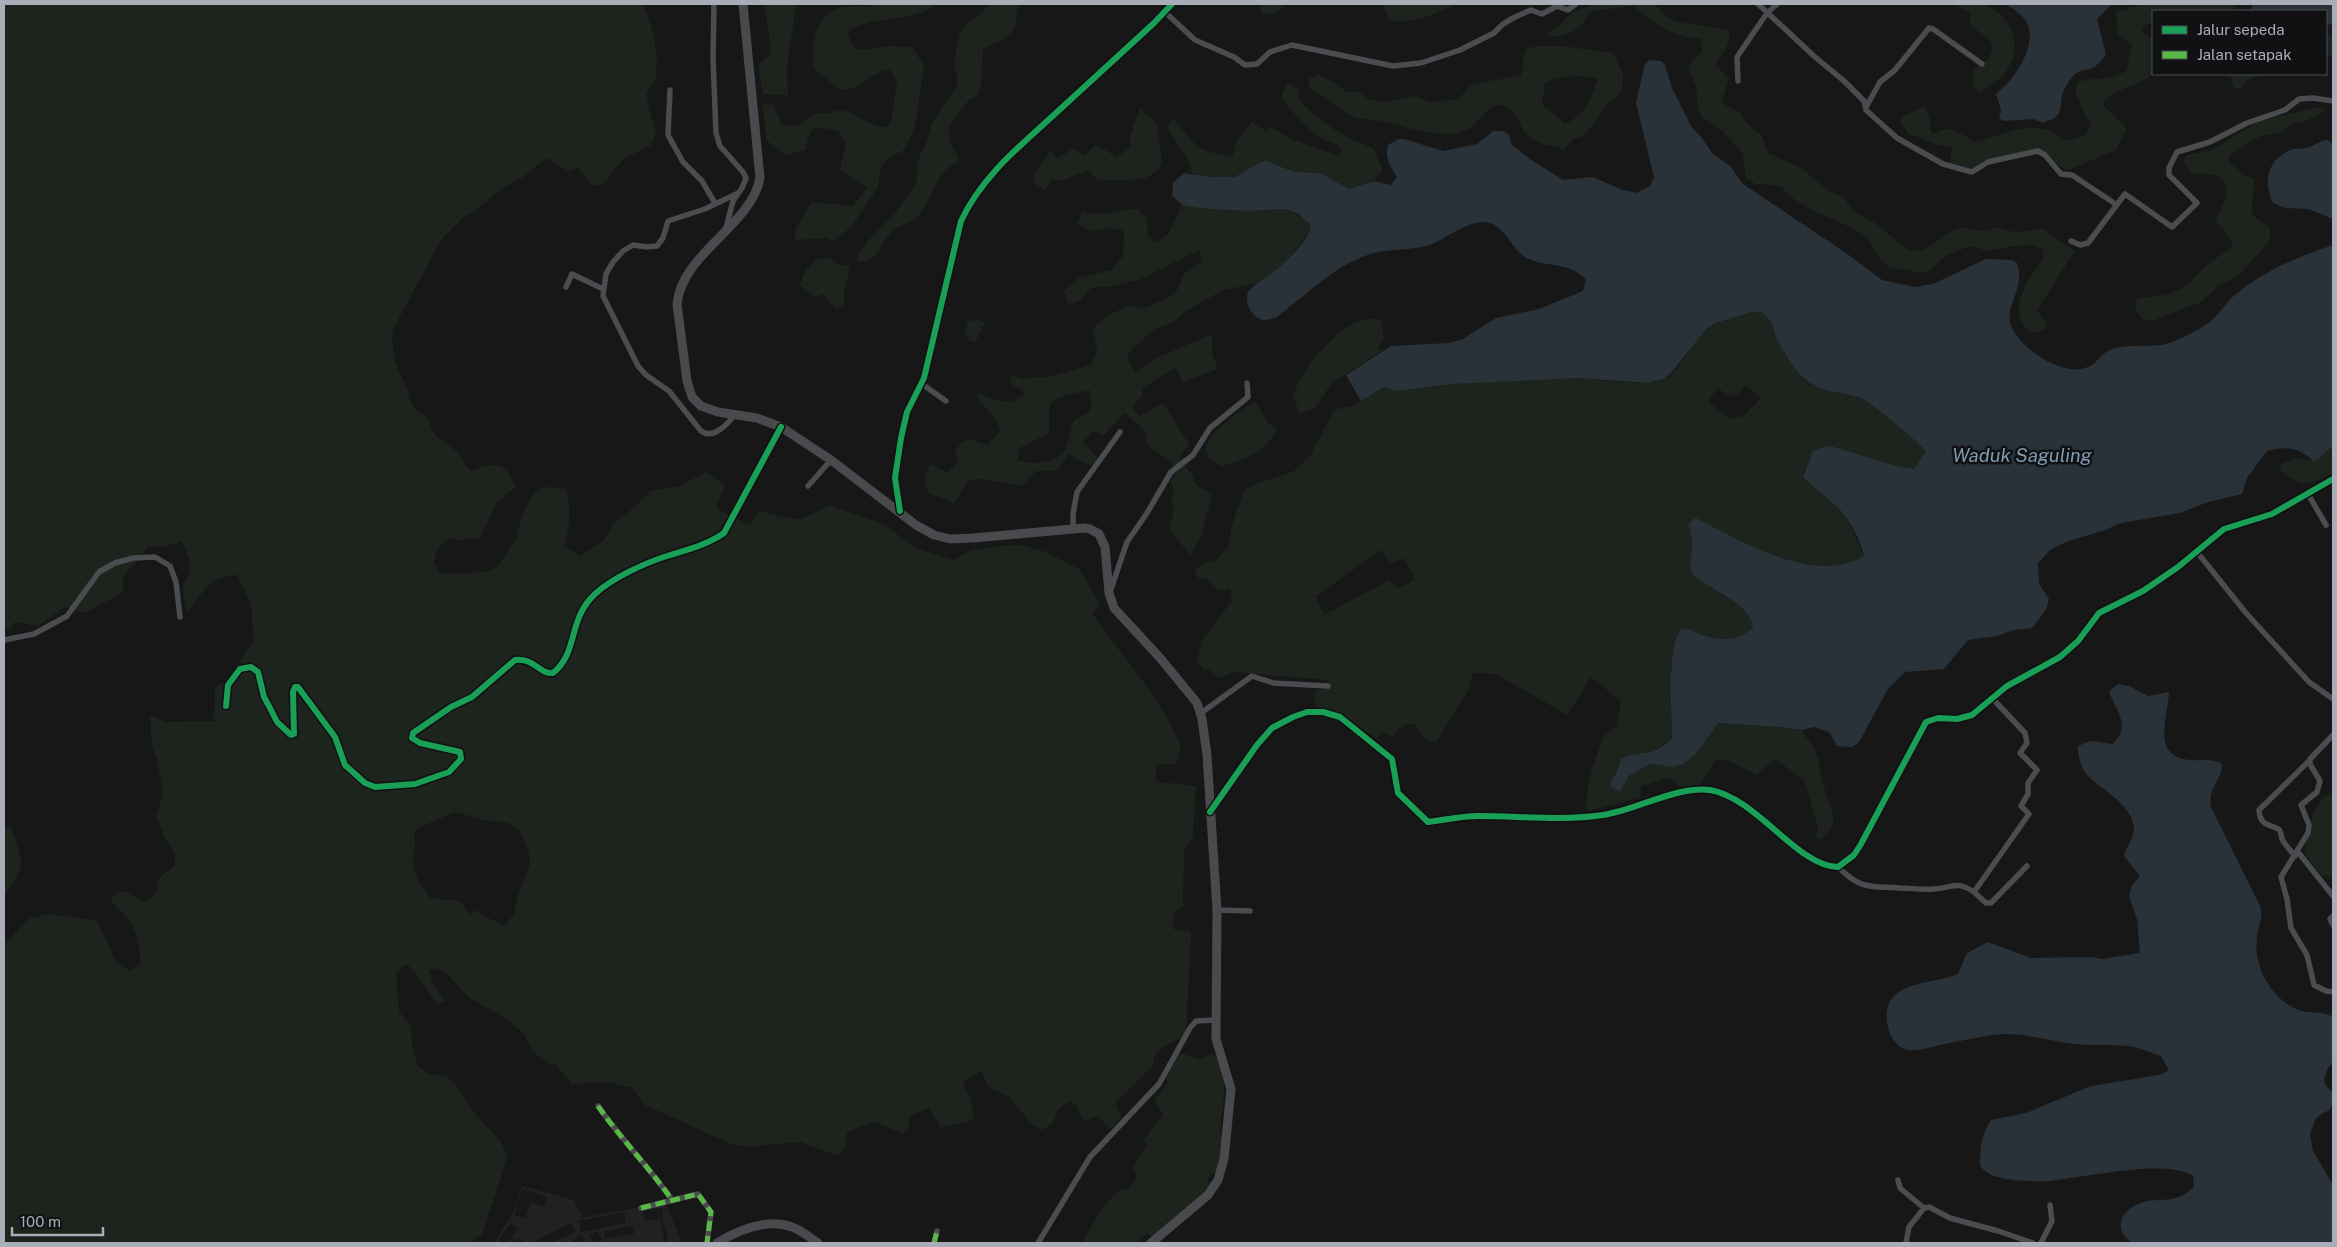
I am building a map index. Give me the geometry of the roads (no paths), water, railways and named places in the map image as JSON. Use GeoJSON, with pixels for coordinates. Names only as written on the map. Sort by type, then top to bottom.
{"type":"FeatureCollection","features":[{"type":"Feature","properties":{"kind":"main road"},"geometry":{"type":"LineString","coordinates":[[743,4],[760,178],[753,199],[726,228],[685,279],[680,289],[676,304],[689,391],[700,406],[718,412],[757,418],[781,427],[831,460],[916,525],[942,538],[973,538],[1090,528],[1102,539],[1105,547],[1110,593],[1117,613],[1162,659],[1194,698],[1201,712],[1217,910],[1216,1039],[1231,1089],[1222,1170],[1208,1195],[1151,1243]]}},
{"type":"Feature","properties":{"kind":"main road"},"geometry":{"type":"LineString","coordinates":[[717,1243],[752,1228],[777,1224],[795,1228],[818,1243]]}},
{"type":"Feature","properties":{"kind":"street"},"geometry":{"type":"LineString","coordinates":[[714,4],[712,58],[716,133],[720,146],[745,174],[744,183],[736,194],[729,212],[726,228]]}},
{"type":"Feature","properties":{"kind":"street"},"geometry":{"type":"LineString","coordinates":[[900,511],[895,492],[896,464],[907,412],[922,384],[961,221],[977,191],[1004,161],[1172,4]]}},
{"type":"Feature","properties":{"kind":"street"},"geometry":{"type":"LineString","coordinates":[[1165,12],[1195,40],[1234,57],[1245,66],[1257,64],[1270,52],[1292,45],[1393,66],[1421,62],[1460,50],[1494,33],[1507,21],[1531,10],[1542,14],[1557,6],[1568,10],[1576,4]]}},
{"type":"Feature","properties":{"kind":"street"},"geometry":{"type":"LineString","coordinates":[[1758,4],[1843,80],[1864,101],[1865,109],[1897,138],[1943,164],[1972,172],[1988,162],[2038,151],[2045,155],[2061,174],[2072,175],[2117,205]]}},
{"type":"Feature","properties":{"kind":"street"},"geometry":{"type":"LineString","coordinates":[[1738,81],[1738,57],[1767,13],[1777,4]]}},
{"type":"Feature","properties":{"kind":"street"},"geometry":{"type":"LineString","coordinates":[[1865,109],[1880,82],[1895,70],[1930,28],[1982,64]]}},
{"type":"Feature","properties":{"kind":"street"},"geometry":{"type":"LineString","coordinates":[[670,90],[668,135],[683,162],[702,180],[715,203]]}},
{"type":"Feature","properties":{"kind":"street"},"geometry":{"type":"LineString","coordinates":[[2071,241],[2080,245],[2088,242],[2123,195],[2127,194],[2172,228],[2197,203],[2169,175],[2168,168],[2177,152],[2210,142],[2247,123],[2285,110],[2299,99],[2312,98],[2333,101]]}},
{"type":"Feature","properties":{"kind":"street"},"geometry":{"type":"LineString","coordinates":[[735,414],[724,427],[713,433],[704,434],[701,432],[669,392],[646,375],[638,366],[618,323],[606,305],[603,289],[610,267],[628,247],[636,244],[647,247],[657,246],[663,238],[668,221],[705,209],[736,194]]}},
{"type":"Feature","properties":{"kind":"street"},"geometry":{"type":"LineString","coordinates":[[566,287],[572,274],[603,289]]}},
{"type":"Feature","properties":{"kind":"street"},"geometry":{"type":"LineString","coordinates":[[922,384],[946,401]]}},
{"type":"Feature","properties":{"kind":"street"},"geometry":{"type":"LineString","coordinates":[[1110,593],[1127,542],[1147,514],[1164,481],[1171,472],[1187,461],[1197,450],[1210,428],[1248,397],[1248,384]]}},
{"type":"Feature","properties":{"kind":"street"},"geometry":{"type":"LineString","coordinates":[[226,706],[228,685],[240,669],[250,667],[258,672],[264,697],[277,722],[291,735],[294,734],[293,692],[295,687],[298,687],[335,737],[345,765],[365,783],[375,787],[415,784],[449,772],[461,759],[460,752],[420,743],[412,738],[413,733],[451,707],[478,693],[515,660],[525,659],[532,662],[542,671],[552,673],[561,666],[568,655],[578,616],[596,593],[636,569],[706,543],[724,533],[781,427]]}},
{"type":"Feature","properties":{"kind":"street"},"geometry":{"type":"LineString","coordinates":[[1073,528],[1073,514],[1078,492],[1120,432]]}},
{"type":"Feature","properties":{"kind":"street"},"geometry":{"type":"LineString","coordinates":[[808,486],[831,460]]}},
{"type":"Feature","properties":{"kind":"street"},"geometry":{"type":"LineString","coordinates":[[1838,867],[1854,854],[1861,844],[1924,724],[1938,718],[1964,718],[1978,711],[2007,686],[2060,657],[2078,640],[2099,613],[2143,591],[2198,552],[2226,528],[2261,518],[2333,479]]}},
{"type":"Feature","properties":{"kind":"street"},"geometry":{"type":"LineString","coordinates":[[2308,494],[2326,525]]}},
{"type":"Feature","properties":{"kind":"street"},"geometry":{"type":"LineString","coordinates":[[2198,552],[2246,613],[2309,682],[2333,700]]}},
{"type":"Feature","properties":{"kind":"street"},"geometry":{"type":"LineString","coordinates":[[4,640],[34,634],[71,614],[99,572],[115,563],[133,558],[155,557],[170,566],[176,582],[180,617]]}},
{"type":"Feature","properties":{"kind":"street"},"geometry":{"type":"LineString","coordinates":[[1201,712],[1210,708],[1233,688],[1252,676],[1273,683],[1328,686]]}},
{"type":"Feature","properties":{"kind":"street"},"geometry":{"type":"LineString","coordinates":[[1974,892],[2029,814],[2022,805],[2028,794],[2028,783],[2037,770],[2020,753],[2028,740],[2025,733],[1992,698]]}},
{"type":"Feature","properties":{"kind":"street"},"geometry":{"type":"LineString","coordinates":[[1210,812],[1257,745],[1272,728],[1307,712],[1323,712],[1340,716],[1392,759],[1398,793],[1428,822],[1476,816],[1559,819],[1605,815],[1681,793],[1709,790],[1725,794],[1741,803],[1818,862],[1838,867],[1851,879],[1867,887],[1930,890],[1956,884],[1964,885],[1986,903],[1990,903],[2027,866]]}},
{"type":"Feature","properties":{"kind":"street"},"geometry":{"type":"LineString","coordinates":[[2333,735],[2259,810],[2260,818],[2268,826],[2278,828],[2281,838],[2333,896]]}},
{"type":"Feature","properties":{"kind":"street"},"geometry":{"type":"LineString","coordinates":[[2310,760],[2310,764],[2320,781],[2320,786],[2317,792],[2301,805],[2309,825],[2308,833],[2281,878],[2287,899],[2291,928],[2307,955],[2314,984],[2326,991],[2333,992]]}},
{"type":"Feature","properties":{"kind":"street"},"geometry":{"type":"LineString","coordinates":[[1217,910],[1250,911]]}},
{"type":"Feature","properties":{"kind":"street"},"geometry":{"type":"LineString","coordinates":[[2333,916],[2330,919],[2333,925]]}},
{"type":"Feature","properties":{"kind":"street"},"geometry":{"type":"LineString","coordinates":[[1038,1243],[1090,1157],[1159,1084],[1190,1028],[1196,1022],[1215,1020]]}},
{"type":"Feature","properties":{"kind":"street"},"geometry":{"type":"LineString","coordinates":[[598,1106],[637,1158],[646,1164],[672,1200]]}},
{"type":"Feature","properties":{"kind":"street"},"geometry":{"type":"LineString","coordinates":[[1898,1180],[1900,1188],[1924,1208]]}},
{"type":"Feature","properties":{"kind":"street"},"geometry":{"type":"LineString","coordinates":[[640,1208],[698,1194],[711,1212],[707,1243]]}},
{"type":"Feature","properties":{"kind":"street"},"geometry":{"type":"LineString","coordinates":[[2041,1243],[2052,1220],[2050,1205]]}},
{"type":"Feature","properties":{"kind":"street"},"geometry":{"type":"LineString","coordinates":[[1906,1243],[1909,1227],[1924,1208],[1929,1207],[1960,1222],[1998,1231],[2034,1243]]}},
{"type":"Feature","properties":{"kind":"street"},"geometry":{"type":"LineString","coordinates":[[934,1243],[937,1231]]}},
{"type":"Feature","properties":{"kind":"water"},"geometry":{"type":"Polygon","coordinates":[[[2005,4],[2112,4],[2097,19],[2106,54],[2092,68],[2080,71],[2072,77],[2064,90],[2059,113],[2056,117],[2043,123],[2033,119],[2003,121],[1999,118],[2001,110],[1996,94],[2010,81],[2022,63],[2029,44],[2030,34],[2028,25],[2022,15],[2005,4]]]}},
{"type":"Feature","properties":{"kind":"water"},"geometry":{"type":"Polygon","coordinates":[[[2253,4],[2333,4],[2333,24],[2327,25],[2327,10],[2250,10],[2253,4]]]}},
{"type":"Feature","properties":{"kind":"water","name":"Waduk Saguling"},"geometry":{"type":"Polygon","coordinates":[[[1649,60],[1661,61],[1665,65],[1672,88],[1691,126],[1712,153],[1731,167],[1743,184],[1846,253],[1882,280],[1915,287],[1933,284],[1986,259],[2012,260],[2017,263],[2019,281],[2010,312],[2011,326],[2016,335],[2033,352],[2055,365],[2078,369],[2095,363],[2112,349],[2162,345],[2172,342],[2203,327],[2232,298],[2258,278],[2295,259],[2333,245],[2333,446],[2313,461],[2297,450],[2280,448],[2267,451],[2247,478],[2242,494],[2208,502],[2180,513],[2121,523],[2066,542],[2050,550],[2038,563],[2039,584],[2049,599],[2046,610],[2032,628],[1968,640],[1944,669],[1905,672],[1888,689],[1859,742],[1852,747],[1837,746],[1829,732],[1814,727],[1801,730],[1718,723],[1697,753],[1683,764],[1672,767],[1648,765],[1629,776],[1620,792],[1611,787],[1611,781],[1616,774],[1621,759],[1658,749],[1672,738],[1672,664],[1677,637],[1682,629],[1688,629],[1713,638],[1730,639],[1746,633],[1753,627],[1745,611],[1738,604],[1696,578],[1693,574],[1690,560],[1692,545],[1689,524],[1695,518],[1780,558],[1824,566],[1845,564],[1864,556],[1853,528],[1844,515],[1803,476],[1813,451],[1826,446],[1834,447],[1901,467],[1914,469],[1926,451],[1895,423],[1863,399],[1817,387],[1805,379],[1790,362],[1768,318],[1761,312],[1752,312],[1715,323],[1706,329],[1672,372],[1664,379],[1648,383],[1577,378],[1453,384],[1396,391],[1384,387],[1361,401],[1346,375],[1391,346],[1450,343],[1463,339],[1496,318],[1539,309],[1583,291],[1586,280],[1568,268],[1524,257],[1499,228],[1493,224],[1480,222],[1465,227],[1430,245],[1381,251],[1360,258],[1323,280],[1277,317],[1266,320],[1261,319],[1256,317],[1248,305],[1247,295],[1249,291],[1289,258],[1307,235],[1310,224],[1298,214],[1285,209],[1247,211],[1199,208],[1182,205],[1172,195],[1173,183],[1184,173],[1211,177],[1235,177],[1266,161],[1295,172],[1321,173],[1349,189],[1374,181],[1391,185],[1397,177],[1389,162],[1387,150],[1388,145],[1398,139],[1404,139],[1443,151],[1477,144],[1493,131],[1504,131],[1509,135],[1512,145],[1563,180],[1593,177],[1620,189],[1636,193],[1650,186],[1654,177],[1636,103],[1645,64],[1649,60]]]}},
{"type":"Feature","properties":{"kind":"water"},"geometry":{"type":"Polygon","coordinates":[[[2327,140],[2333,144],[2333,219],[2308,209],[2285,208],[2273,203],[2268,180],[2269,172],[2276,160],[2290,150],[2308,147],[2327,140]]]}},
{"type":"Feature","properties":{"kind":"water"},"geometry":{"type":"Polygon","coordinates":[[[2118,684],[2129,686],[2148,696],[2169,692],[2164,734],[2170,752],[2178,757],[2191,760],[2211,760],[2222,764],[2222,769],[2211,794],[2211,807],[2261,908],[2256,942],[2257,954],[2264,976],[2277,996],[2296,1009],[2333,1017],[2333,1061],[2327,1070],[2324,1080],[2326,1086],[2333,1093],[2332,1104],[2329,1110],[2316,1118],[2310,1134],[2313,1151],[2333,1185],[2333,1243],[2133,1243],[2122,1232],[2121,1225],[2125,1214],[2136,1205],[2144,1202],[2171,1199],[2183,1195],[2194,1186],[2193,1176],[2180,1171],[2144,1169],[2049,1181],[2031,1181],[2004,1179],[1988,1173],[1980,1166],[1982,1142],[1991,1120],[2026,1113],[2091,1086],[2159,1075],[2169,1070],[2161,1056],[2132,1047],[2075,1044],[2013,1034],[1992,1035],[1919,1050],[1907,1050],[1900,1047],[1890,1034],[1887,1009],[1894,996],[1917,984],[1958,974],[1967,953],[1988,942],[2031,958],[2092,957],[2102,959],[2140,953],[2137,919],[2129,896],[2132,885],[2140,876],[2124,856],[2133,835],[2134,826],[2126,809],[2084,771],[2078,750],[2078,746],[2090,741],[2113,744],[2118,737],[2122,725],[2121,719],[2109,692],[2118,684]]]}}]}
